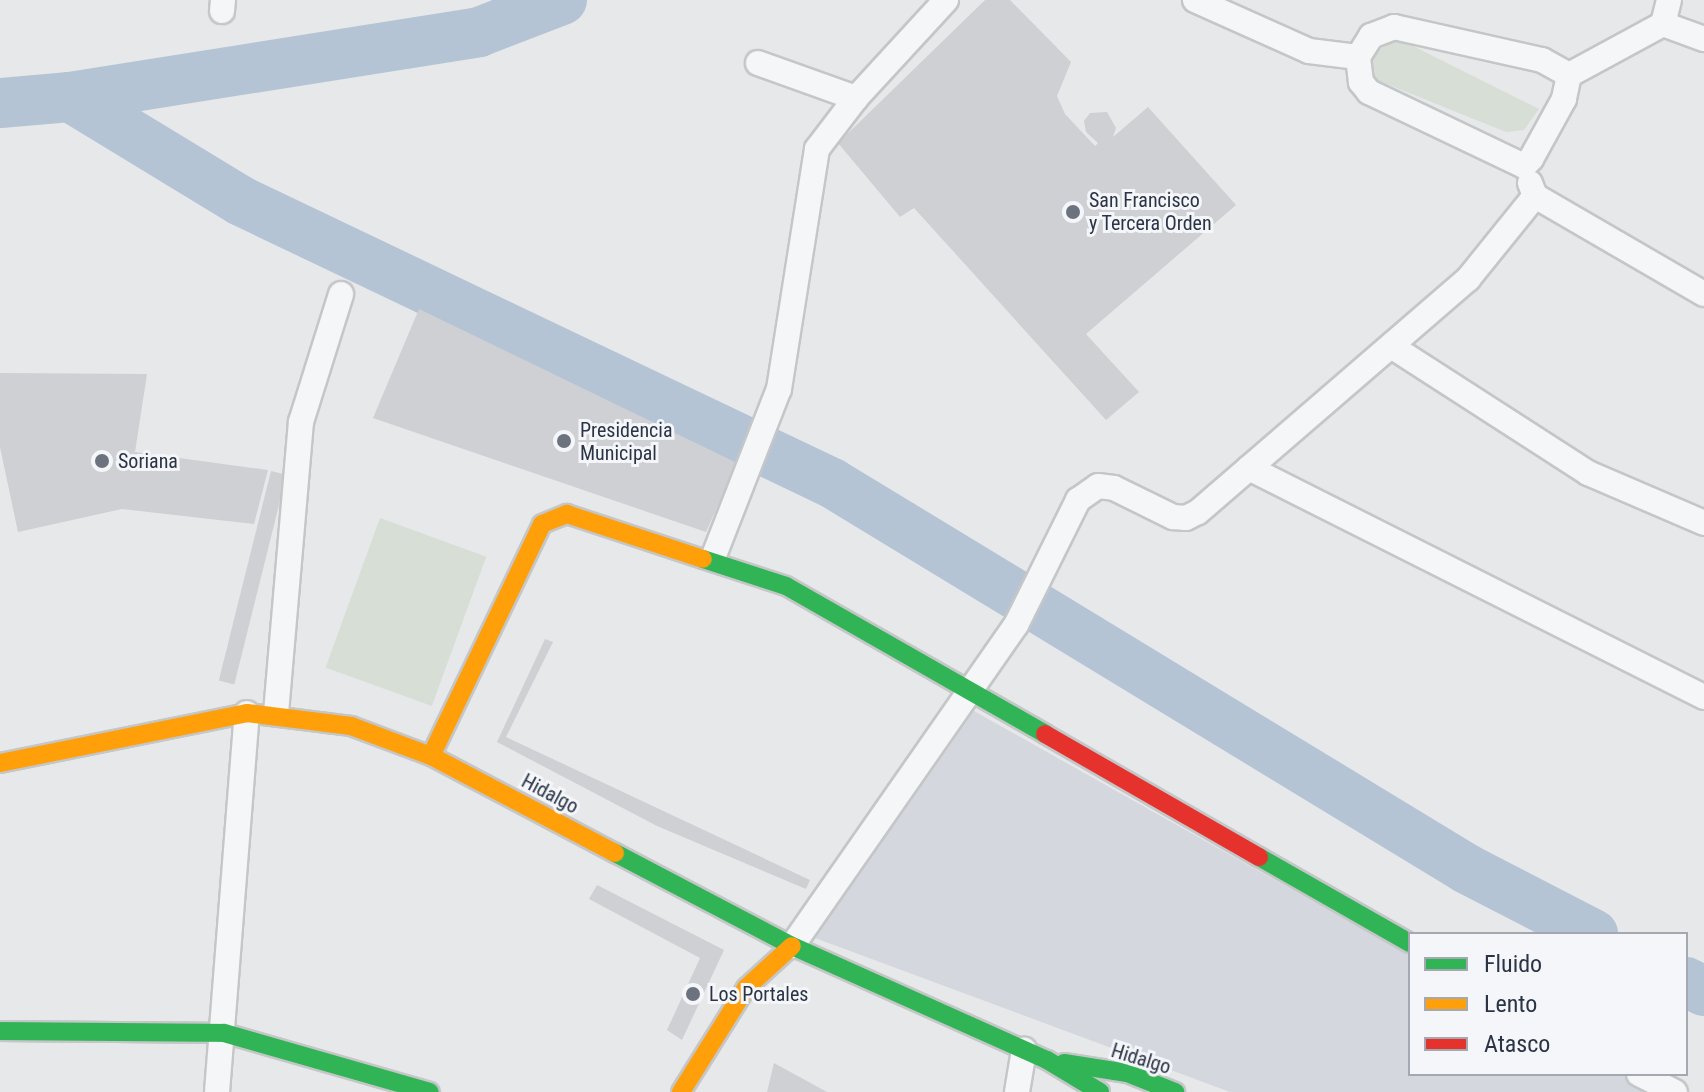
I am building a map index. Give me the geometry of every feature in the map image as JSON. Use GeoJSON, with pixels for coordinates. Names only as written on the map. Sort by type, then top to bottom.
{"type":"FeatureCollection","features":[{"type":"Feature","properties":{"kind":"main road"},"geometry":{"type":"LineString","coordinates":[[431,756],[542,524],[553,516],[567,514],[713,558],[786,586],[1408,942]]}},
{"type":"Feature","properties":{"kind":"main road","name":"Hidalgo"},"geometry":{"type":"LineString","coordinates":[[0,763],[247,713],[276,713],[351,726],[431,756],[792,946],[1047,1060],[1100,1092]]}},
{"type":"Feature","properties":{"kind":"main road"},"geometry":{"type":"LineString","coordinates":[[681,1092],[746,988],[792,946]]}},
{"type":"Feature","properties":{"kind":"main road"},"geometry":{"type":"LineString","coordinates":[[0,1031],[224,1033],[430,1092]]}},
{"type":"Feature","properties":{"kind":"main road","name":"Hidalgo"},"geometry":{"type":"LineString","coordinates":[[1047,1060],[1127,1073],[1175,1092]]}},
{"type":"Feature","properties":{"kind":"street"},"geometry":{"type":"LineString","coordinates":[[713,558],[779,389],[817,149],[856,98],[946,0]]}},
{"type":"Feature","properties":{"kind":"street"},"geometry":{"type":"LineString","coordinates":[[1195,0],[1309,51],[1358,57]]}},
{"type":"Feature","properties":{"kind":"street"},"geometry":{"type":"LineString","coordinates":[[1524,166],[1548,130],[1569,75],[1666,12],[1704,39]]}},
{"type":"Feature","properties":{"kind":"street"},"geometry":{"type":"LineString","coordinates":[[1569,75],[1530,56],[1394,27],[1371,36],[1358,57],[1361,82],[1379,99],[1524,166],[1535,196],[1704,294]]}},
{"type":"Feature","properties":{"kind":"street"},"geometry":{"type":"LineString","coordinates":[[758,63],[856,98]]}},
{"type":"Feature","properties":{"kind":"street"},"geometry":{"type":"LineString","coordinates":[[792,946],[973,691],[1016,625],[1078,500],[1098,486],[1186,518],[1249,468],[1468,279],[1535,196]]}},
{"type":"Feature","properties":{"kind":"street"},"geometry":{"type":"LineString","coordinates":[[276,713],[301,422],[341,294]]}},
{"type":"Feature","properties":{"kind":"street"},"geometry":{"type":"LineString","coordinates":[[1391,346],[1588,473],[1704,523]]}},
{"type":"Feature","properties":{"kind":"street"},"geometry":{"type":"LineString","coordinates":[[1249,468],[1704,697]]}},
{"type":"Feature","properties":{"kind":"street"},"geometry":{"type":"LineString","coordinates":[[217,1092],[247,713]]}},
{"type":"Feature","properties":{"kind":"street"},"geometry":{"type":"LineString","coordinates":[[1017,1092],[1024,1050]]}},
{"type":"Feature","properties":{"kind":"street"},"geometry":{"type":"LineString","coordinates":[[1643,1076],[1675,1092]]}},
{"type":"Feature","properties":{"kind":"shaded area"},"geometry":{"type":"Polygon","coordinates":[[[1397,38],[1539,109],[1524,130],[1506,132],[1372,78],[1370,56],[1397,38]]]}},
{"type":"Feature","properties":{"kind":"shaded area"},"geometry":{"type":"Polygon","coordinates":[[[380,518],[486,557],[432,706],[326,667],[380,518]]]}},
{"type":"Feature","properties":{"kind":"shaded area"},"geometry":{"type":"Polygon","coordinates":[[[974,711],[1408,955],[1408,1076],[1624,1076],[1652,1092],[1230,1092],[815,938],[974,711]]]}},
{"type":"Feature","properties":{"kind":"building","name":"San Francisco y Tercera Orden"},"geometry":{"type":"Polygon","coordinates":[[[985,0],[1010,0],[1071,62],[1057,96],[1065,114],[1095,146],[1098,143],[1086,132],[1084,121],[1090,113],[1107,112],[1116,128],[1113,137],[1148,107],[1236,205],[1086,334],[1139,392],[1106,420],[914,208],[900,217],[838,143],[985,0]]]}},
{"type":"Feature","properties":{"kind":"building","name":"Presidencia Municipal"},"geometry":{"type":"Polygon","coordinates":[[[419,309],[737,463],[706,532],[373,418],[419,309]]]}},
{"type":"Feature","properties":{"kind":"building","name":"Soriana"},"geometry":{"type":"Polygon","coordinates":[[[0,373],[147,374],[135,452],[268,470],[254,524],[122,509],[18,532],[0,447],[0,373]]]}},
{"type":"Feature","properties":{"kind":"building"},"geometry":{"type":"Polygon","coordinates":[[[271,471],[287,475],[234,684],[219,681],[271,471]]]}},
{"type":"Feature","properties":{"kind":"building"},"geometry":{"type":"Polygon","coordinates":[[[545,639],[553,642],[506,737],[810,880],[806,889],[657,826],[497,742],[545,639]]]}},
{"type":"Feature","properties":{"kind":"building","name":"Los Portales"},"geometry":{"type":"Polygon","coordinates":[[[597,885],[724,950],[682,1040],[667,1030],[700,958],[589,899],[597,885]]]}},
{"type":"Feature","properties":{"kind":"building"},"geometry":{"type":"Polygon","coordinates":[[[774,1063],[827,1092],[767,1092],[774,1063]]]}},
{"type":"Feature","properties":{"kind":"waterway"},"geometry":{"type":"LineString","coordinates":[[70,97],[479,32],[562,0]]}},
{"type":"Feature","properties":{"kind":"waterway"},"geometry":{"type":"LineString","coordinates":[[0,103],[70,97],[241,201],[832,483],[1467,869],[1589,932]]}},
{"type":"Feature","properties":{"kind":"waterway"},"geometry":{"type":"LineString","coordinates":[[1688,983],[1704,991]]}},
{"type":"Feature","properties":{"kind":"traffic: fast"},"geometry":{"type":"LineString","coordinates":[[703,559],[786,586],[1045,734]]}},
{"type":"Feature","properties":{"kind":"traffic: fast"},"geometry":{"type":"LineString","coordinates":[[615,853],[792,946],[1047,1060],[1100,1092]]}},
{"type":"Feature","properties":{"kind":"traffic: fast"},"geometry":{"type":"LineString","coordinates":[[1259,857],[1408,942]]}},
{"type":"Feature","properties":{"kind":"traffic: fast"},"geometry":{"type":"LineString","coordinates":[[0,1031],[224,1033],[430,1092]]}},
{"type":"Feature","properties":{"kind":"traffic: fast"},"geometry":{"type":"LineString","coordinates":[[1064,1063],[1127,1073],[1175,1092]]}},
{"type":"Feature","properties":{"kind":"traffic: slow"},"geometry":{"type":"LineString","coordinates":[[431,756],[542,524],[567,514],[703,559]]}},
{"type":"Feature","properties":{"kind":"traffic: slow"},"geometry":{"type":"LineString","coordinates":[[0,763],[247,713],[351,726],[431,756],[615,853]]}},
{"type":"Feature","properties":{"kind":"traffic: slow"},"geometry":{"type":"LineString","coordinates":[[681,1092],[746,988],[792,946]]}},
{"type":"Feature","properties":{"kind":"traffic: jam"},"geometry":{"type":"LineString","coordinates":[[1045,734],[1259,857]]}},
{"type":"Feature","properties":{"kind":"place","name":"San Francisco y Tercera Orden"},"geometry":{"type":"Point","coordinates":[1073,212]}},
{"type":"Feature","properties":{"kind":"place","name":"Presidencia Municipal"},"geometry":{"type":"Point","coordinates":[564,441]}},
{"type":"Feature","properties":{"kind":"place","name":"Soriana"},"geometry":{"type":"Point","coordinates":[102,461]}},
{"type":"Feature","properties":{"kind":"place","name":"Los Portales"},"geometry":{"type":"Point","coordinates":[693,994]}}]}
